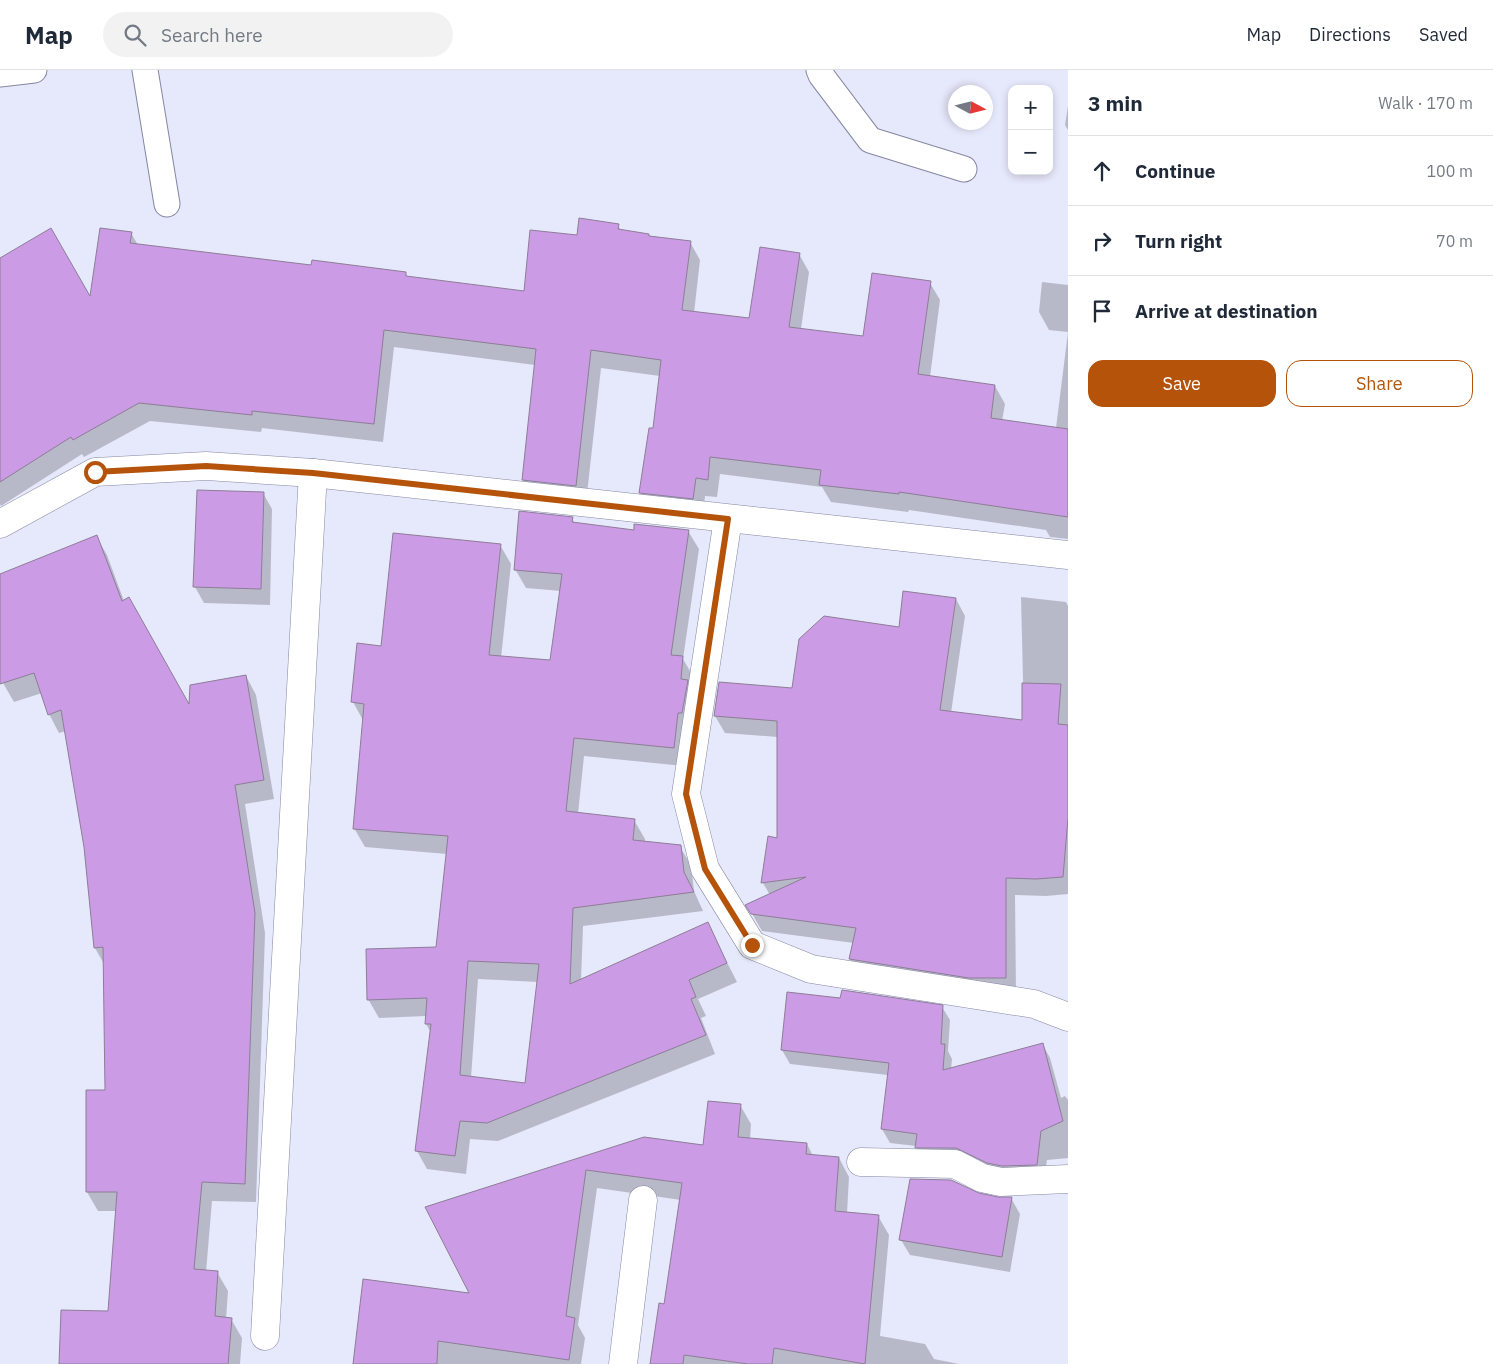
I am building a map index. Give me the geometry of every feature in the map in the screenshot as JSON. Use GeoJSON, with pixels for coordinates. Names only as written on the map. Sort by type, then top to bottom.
{"type":"FeatureCollection","features":[{"type":"Feature","properties":{"kind":"street"},"geometry":{"type":"LineString","coordinates":[[0,524],[95,472],[206,466],[313,473],[1068,555]]}},
{"type":"Feature","properties":{"kind":"street"},"geometry":{"type":"LineString","coordinates":[[265,1336],[313,473]]}},
{"type":"Feature","properties":{"kind":"street"},"geometry":{"type":"LineString","coordinates":[[728,519],[686,794],[705,869],[752,945],[811,969],[1034,1004],[1068,1017]]}},
{"type":"Feature","properties":{"kind":"street"},"geometry":{"type":"LineString","coordinates":[[861,1162],[956,1164],[982,1178],[1002,1182],[1068,1179]]}},
{"type":"Feature","properties":{"kind":"street"},"geometry":{"type":"LineString","coordinates":[[623,1364],[643,1200]]}},
{"type":"Feature","properties":{"kind":"lane"},"geometry":{"type":"LineString","coordinates":[[0,74],[34,70]]}},
{"type":"Feature","properties":{"kind":"lane"},"geometry":{"type":"LineString","coordinates":[[145,70],[167,204]]}},
{"type":"Feature","properties":{"kind":"lane"},"geometry":{"type":"LineString","coordinates":[[819,70],[870,140],[964,169]]}},
{"type":"Feature","properties":{"kind":"building"},"geometry":{"type":"Polygon","coordinates":[[[579,218],[619,224],[618,229],[649,234],[649,236],[691,241],[682,310],[749,318],[760,247],[800,253],[789,327],[863,336],[872,273],[931,281],[918,374],[995,385],[991,418],[1068,429],[1068,517],[899,492],[899,494],[819,485],[821,470],[710,457],[708,480],[696,478],[693,499],[639,493],[649,428],[653,428],[661,360],[591,350],[576,486],[522,480],[536,349],[384,330],[374,424],[252,411],[252,415],[139,403],[73,440],[71,437],[0,482],[0,258],[51,228],[90,296],[100,228],[132,232],[130,243],[311,265],[312,260],[406,272],[406,276],[524,291],[530,230],[577,235],[579,218]]]}},
{"type":"Feature","properties":{"kind":"building"},"geometry":{"type":"Polygon","coordinates":[[[197,490],[264,492],[261,589],[193,587],[197,490]]]}},
{"type":"Feature","properties":{"kind":"building"},"geometry":{"type":"Polygon","coordinates":[[[519,511],[573,517],[572,522],[634,530],[634,524],[689,530],[671,655],[683,656],[681,679],[688,680],[682,713],[678,713],[674,748],[574,738],[566,811],[635,819],[633,840],[681,845],[684,872],[694,892],[573,908],[570,984],[708,922],[727,963],[689,980],[696,997],[691,999],[706,1035],[487,1123],[460,1121],[455,1156],[415,1151],[431,1024],[425,1024],[427,998],[367,1000],[366,949],[436,947],[448,836],[353,829],[364,704],[351,702],[357,643],[381,646],[393,533],[501,544],[489,655],[550,660],[562,574],[514,570],[519,511]],[[468,961],[460,1075],[525,1083],[539,964],[468,961]]]}},
{"type":"Feature","properties":{"kind":"building"},"geometry":{"type":"Polygon","coordinates":[[[97,535],[122,601],[129,597],[189,704],[190,685],[246,675],[264,780],[235,785],[255,913],[245,1184],[202,1182],[194,1269],[218,1271],[215,1316],[232,1318],[228,1364],[59,1364],[61,1310],[108,1311],[117,1192],[86,1192],[86,1090],[105,1090],[103,947],[94,948],[84,847],[61,710],[48,715],[34,673],[0,684],[0,574],[97,535]]]}},
{"type":"Feature","properties":{"kind":"building"},"geometry":{"type":"Polygon","coordinates":[[[903,591],[956,598],[940,710],[1022,720],[1022,683],[1061,684],[1058,724],[1068,725],[1068,818],[1063,877],[1036,879],[1006,878],[1006,978],[969,978],[849,959],[856,928],[751,914],[745,905],[806,877],[761,883],[768,836],[777,838],[777,721],[714,716],[719,682],[792,688],[799,639],[824,616],[899,627],[903,591]]]}},
{"type":"Feature","properties":{"kind":"building"},"geometry":{"type":"Polygon","coordinates":[[[842,990],[943,1005],[941,1044],[945,1044],[943,1070],[1043,1043],[1063,1121],[1041,1131],[1037,1165],[1002,1166],[987,1163],[956,1148],[915,1148],[917,1134],[881,1129],[889,1063],[781,1050],[787,992],[840,998],[842,990]]]}},
{"type":"Feature","properties":{"kind":"building"},"geometry":{"type":"Polygon","coordinates":[[[708,1101],[741,1104],[738,1137],[807,1143],[806,1154],[839,1157],[835,1211],[879,1215],[865,1364],[774,1348],[772,1364],[748,1364],[684,1355],[683,1364],[650,1364],[659,1303],[664,1304],[682,1183],[586,1170],[566,1316],[575,1318],[569,1360],[438,1341],[437,1364],[353,1364],[363,1279],[469,1293],[425,1207],[644,1137],[703,1145],[708,1101]]]}},
{"type":"Feature","properties":{"kind":"building"},"geometry":{"type":"Polygon","coordinates":[[[910,1179],[951,1180],[979,1193],[998,1197],[1012,1197],[1002,1257],[899,1240],[910,1179]]]}},
{"type":"Feature","properties":{"kind":"route"},"geometry":{"type":"LineString","coordinates":[[95,472],[206,466],[313,473],[728,519],[686,794],[705,869],[752,945]]}}]}
